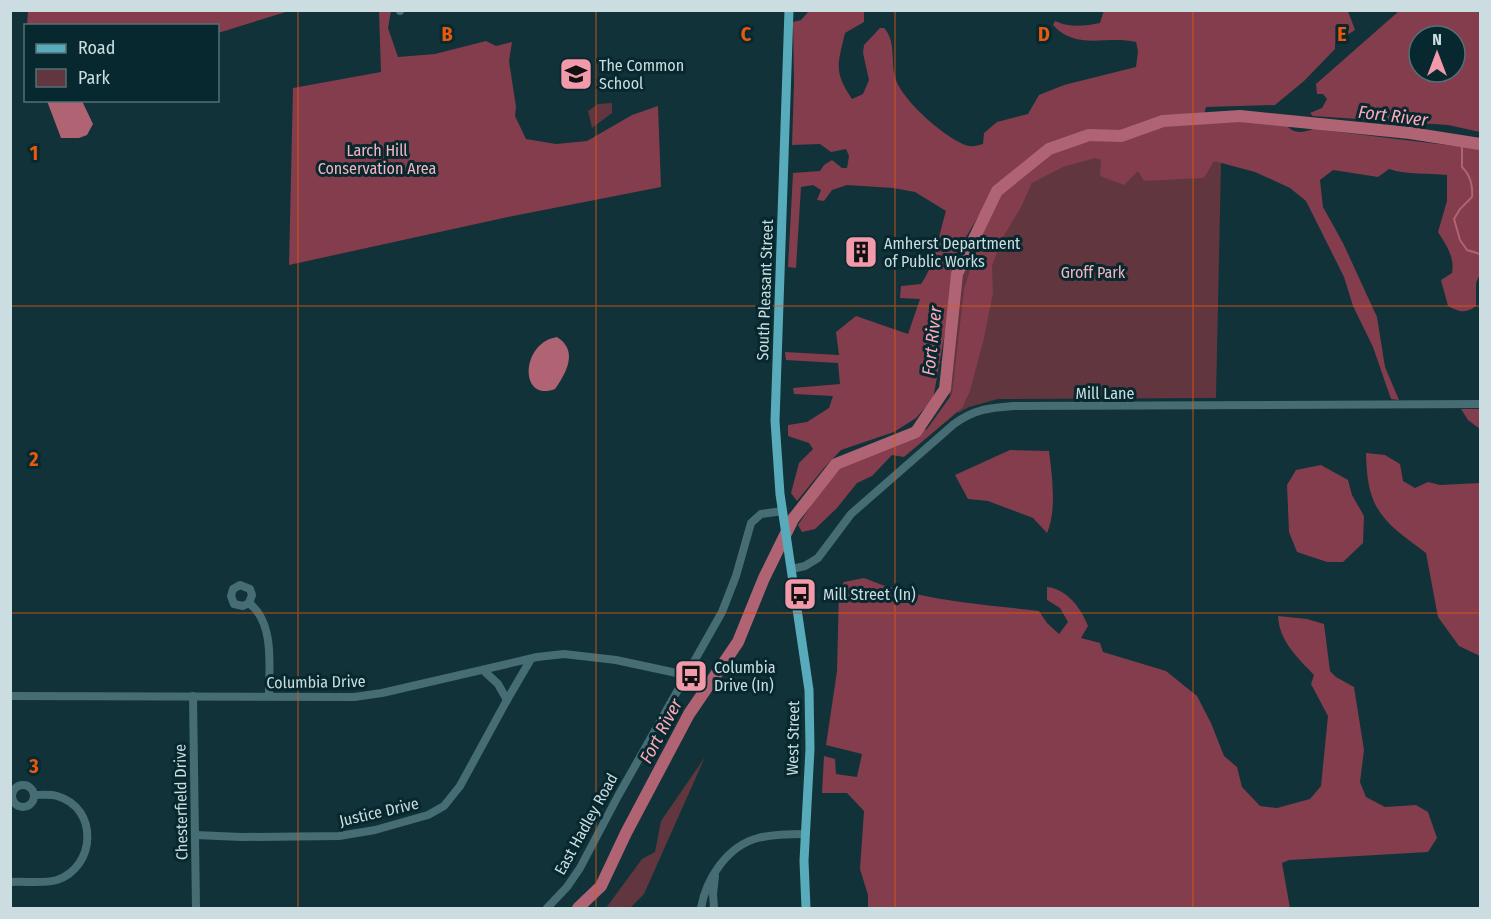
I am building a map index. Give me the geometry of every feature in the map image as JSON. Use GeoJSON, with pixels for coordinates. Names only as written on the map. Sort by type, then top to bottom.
{"type":"FeatureCollection","features":[{"type":"Feature","properties":{"kind":"main road","name":"South Pleasant Street"},"geometry":{"type":"LineString","coordinates":[[789,10],[775,413],[776,455],[792,569]]}},
{"type":"Feature","properties":{"kind":"main road","name":"West Street"},"geometry":{"type":"LineString","coordinates":[[792,569],[806,660],[810,712],[810,757],[805,834],[806,909]]}},
{"type":"Feature","properties":{"kind":"street","name":"Mill Lane"},"geometry":{"type":"LineString","coordinates":[[792,569],[813,562],[824,551],[850,514],[954,424],[982,410],[1014,406],[1480,404]]}},
{"type":"Feature","properties":{"kind":"street","name":"East Hadley Road"},"geometry":{"type":"LineString","coordinates":[[547,909],[580,868],[727,603],[752,520],[764,513],[783,515]]}},
{"type":"Feature","properties":{"kind":"street"},"geometry":{"type":"LineString","coordinates":[[249,603],[258,613],[265,628],[269,696]]}},
{"type":"Feature","properties":{"kind":"street","name":"Columbia Drive"},"geometry":{"type":"LineString","coordinates":[[10,696],[336,697],[372,695],[555,654],[616,660],[686,675]]}},
{"type":"Feature","properties":{"kind":"street","name":"Justice Drive"},"geometry":{"type":"LineString","coordinates":[[195,834],[242,837],[345,835],[375,830],[428,815],[444,806],[460,786],[531,659]]}},
{"type":"Feature","properties":{"kind":"street"},"geometry":{"type":"LineString","coordinates":[[483,670],[498,684],[507,700]]}},
{"type":"Feature","properties":{"kind":"street","name":"Chesterfield Drive"},"geometry":{"type":"LineString","coordinates":[[193,696],[196,909]]}},
{"type":"Feature","properties":{"kind":"street"},"geometry":{"type":"LineString","coordinates":[[10,882],[49,881],[63,877],[80,864],[87,846],[85,821],[74,805],[58,796],[34,795]]}},
{"type":"Feature","properties":{"kind":"street"},"geometry":{"type":"LineString","coordinates":[[701,909],[706,890],[716,871],[732,852],[748,841],[764,836],[805,834]]}},
{"type":"Feature","properties":{"kind":"street"},"geometry":{"type":"LineString","coordinates":[[714,909],[713,890],[716,871]]}},
{"type":"Feature","properties":{"kind":"green space"},"geometry":{"type":"Polygon","coordinates":[[[28,10],[289,11],[219,33],[219,24],[27,24],[28,10]]]}},
{"type":"Feature","properties":{"kind":"green space"},"geometry":{"type":"Polygon","coordinates":[[[1104,10],[1348,11],[1355,30],[1335,43],[1335,49],[1304,81],[1275,105],[1206,107],[1202,123],[1249,121],[1286,125],[1299,132],[1314,129],[1480,149],[1480,274],[1476,283],[1476,306],[1462,311],[1448,306],[1441,280],[1452,273],[1453,267],[1449,251],[1438,232],[1447,201],[1447,175],[1410,173],[1389,169],[1378,177],[1333,170],[1320,180],[1323,207],[1343,243],[1377,317],[1385,367],[1399,400],[1391,399],[1373,347],[1353,306],[1344,277],[1306,201],[1290,188],[1255,172],[1214,161],[1204,178],[1144,181],[1138,171],[1124,185],[1100,176],[1101,160],[1095,158],[1063,167],[1032,183],[1002,239],[992,266],[993,293],[984,338],[970,391],[962,408],[904,457],[892,455],[872,476],[857,483],[837,508],[815,529],[802,532],[798,525],[837,466],[927,429],[952,394],[964,289],[983,229],[999,193],[993,192],[954,257],[949,311],[933,399],[916,418],[894,432],[841,450],[797,501],[791,493],[799,463],[813,449],[809,443],[788,436],[788,425],[807,422],[829,408],[833,396],[794,394],[793,388],[840,384],[838,363],[786,360],[785,352],[839,355],[836,332],[856,316],[908,334],[920,299],[900,298],[901,286],[921,284],[926,276],[946,211],[915,192],[893,188],[847,185],[832,190],[824,201],[817,200],[821,190],[813,185],[801,187],[796,268],[788,267],[793,173],[820,171],[832,160],[842,168],[847,168],[849,156],[846,149],[831,152],[820,144],[792,145],[793,22],[801,20],[809,11],[864,11],[864,22],[845,33],[839,60],[842,81],[852,99],[863,94],[869,80],[863,53],[864,45],[880,28],[884,28],[892,45],[895,77],[906,96],[938,128],[960,143],[969,146],[983,144],[984,133],[997,122],[1028,114],[1039,95],[1064,85],[1136,67],[1138,51],[1136,42],[1072,38],[1053,25],[1055,21],[1078,26],[1100,23],[1104,10]]]}},
{"type":"Feature","properties":{"kind":"green space","name":"Larch Hill Conservation Area"},"geometry":{"type":"Polygon","coordinates":[[[379,11],[391,11],[388,28],[398,57],[435,54],[486,41],[496,46],[512,42],[509,61],[516,107],[515,116],[526,139],[556,144],[587,141],[632,115],[658,106],[661,187],[508,217],[289,265],[293,88],[381,72],[379,11]]]}},
{"type":"Feature","properties":{"kind":"green space"},"geometry":{"type":"Polygon","coordinates":[[[1399,11],[1480,11],[1480,132],[1448,125],[1313,116],[1310,113],[1322,108],[1327,99],[1323,94],[1317,94],[1316,84],[1399,11]]]}},
{"type":"Feature","properties":{"kind":"green space"},"geometry":{"type":"Polygon","coordinates":[[[612,103],[612,113],[592,128],[588,111],[598,104],[612,103]]]}},
{"type":"Feature","properties":{"kind":"green space","name":"Groff Park"},"geometry":{"type":"Polygon","coordinates":[[[1189,116],[1222,117],[1216,398],[998,399],[969,407],[958,413],[952,404],[941,361],[946,361],[956,275],[971,233],[1002,185],[1189,116]]]}},
{"type":"Feature","properties":{"kind":"green space"},"geometry":{"type":"Polygon","coordinates":[[[1461,409],[1480,409],[1480,429],[1468,420],[1461,409]]]}},
{"type":"Feature","properties":{"kind":"green space"},"geometry":{"type":"Polygon","coordinates":[[[1010,450],[1049,451],[1053,504],[1047,533],[1033,518],[988,501],[968,499],[955,475],[1010,450]]]}},
{"type":"Feature","properties":{"kind":"green space"},"geometry":{"type":"Polygon","coordinates":[[[1366,453],[1385,455],[1400,464],[1403,481],[1415,488],[1428,482],[1440,485],[1480,483],[1480,656],[1459,646],[1438,617],[1426,553],[1388,523],[1380,513],[1370,489],[1366,453]]]}},
{"type":"Feature","properties":{"kind":"green space"},"geometry":{"type":"Polygon","coordinates":[[[1321,465],[1348,480],[1352,495],[1364,516],[1363,543],[1343,562],[1327,562],[1297,552],[1289,532],[1287,485],[1296,470],[1321,465]]]}},
{"type":"Feature","properties":{"kind":"green space"},"geometry":{"type":"Polygon","coordinates":[[[864,578],[928,597],[1039,611],[1047,623],[1059,634],[1068,622],[1060,608],[1047,600],[1047,587],[1061,591],[1077,606],[1088,626],[1081,638],[1100,643],[1103,652],[1166,671],[1197,696],[1224,756],[1237,767],[1242,787],[1260,806],[1277,808],[1310,799],[1321,786],[1328,716],[1311,684],[1314,675],[1286,641],[1278,616],[1307,619],[1324,624],[1330,671],[1354,687],[1364,750],[1360,782],[1366,797],[1385,807],[1416,805],[1428,812],[1437,838],[1428,852],[1289,860],[1282,863],[1290,908],[868,908],[868,895],[860,869],[864,811],[847,793],[822,793],[824,756],[835,759],[836,774],[857,777],[862,754],[826,745],[837,671],[839,589],[844,582],[864,578]]]}},
{"type":"Feature","properties":{"kind":"green space"},"geometry":{"type":"Polygon","coordinates":[[[705,757],[644,894],[630,908],[606,908],[642,859],[655,852],[661,821],[705,757]]]}},
{"type":"Feature","properties":{"kind":"shaded area"},"geometry":{"type":"Polygon","coordinates":[[[47,102],[82,102],[93,124],[87,135],[79,138],[61,138],[47,102]]]}},
{"type":"Feature","properties":{"kind":"shaded area"},"geometry":{"type":"Polygon","coordinates":[[[557,337],[568,349],[568,362],[555,389],[543,391],[535,388],[530,380],[531,360],[536,350],[545,342],[557,337]]]}},
{"type":"Feature","properties":{"kind":"waterway","name":"Fort River"},"geometry":{"type":"LineString","coordinates":[[578,908],[601,886],[626,833],[689,714],[738,642],[764,578],[793,519],[836,464],[916,432],[945,389],[957,274],[997,191],[1049,149],[1089,135],[1121,136],[1163,121],[1240,116],[1410,133],[1480,144]]}},
{"type":"Feature","properties":{"kind":"waterway"},"geometry":{"type":"LineString","coordinates":[[1462,141],[1462,167],[1470,181],[1472,197],[1454,219],[1460,240],[1467,250],[1480,254]]}},
{"type":"Feature","properties":{"kind":"place","name":"The Common School"},"geometry":{"type":"Point","coordinates":[576,74]}},
{"type":"Feature","properties":{"kind":"place","name":"Amherst Department of Public Works"},"geometry":{"type":"Point","coordinates":[861,252]}},
{"type":"Feature","properties":{"kind":"place","name":"Mill Street (In)"},"geometry":{"type":"Point","coordinates":[800,594]}},
{"type":"Feature","properties":{"kind":"place","name":"Columbia Drive (In)"},"geometry":{"type":"Point","coordinates":[691,676]}}]}
